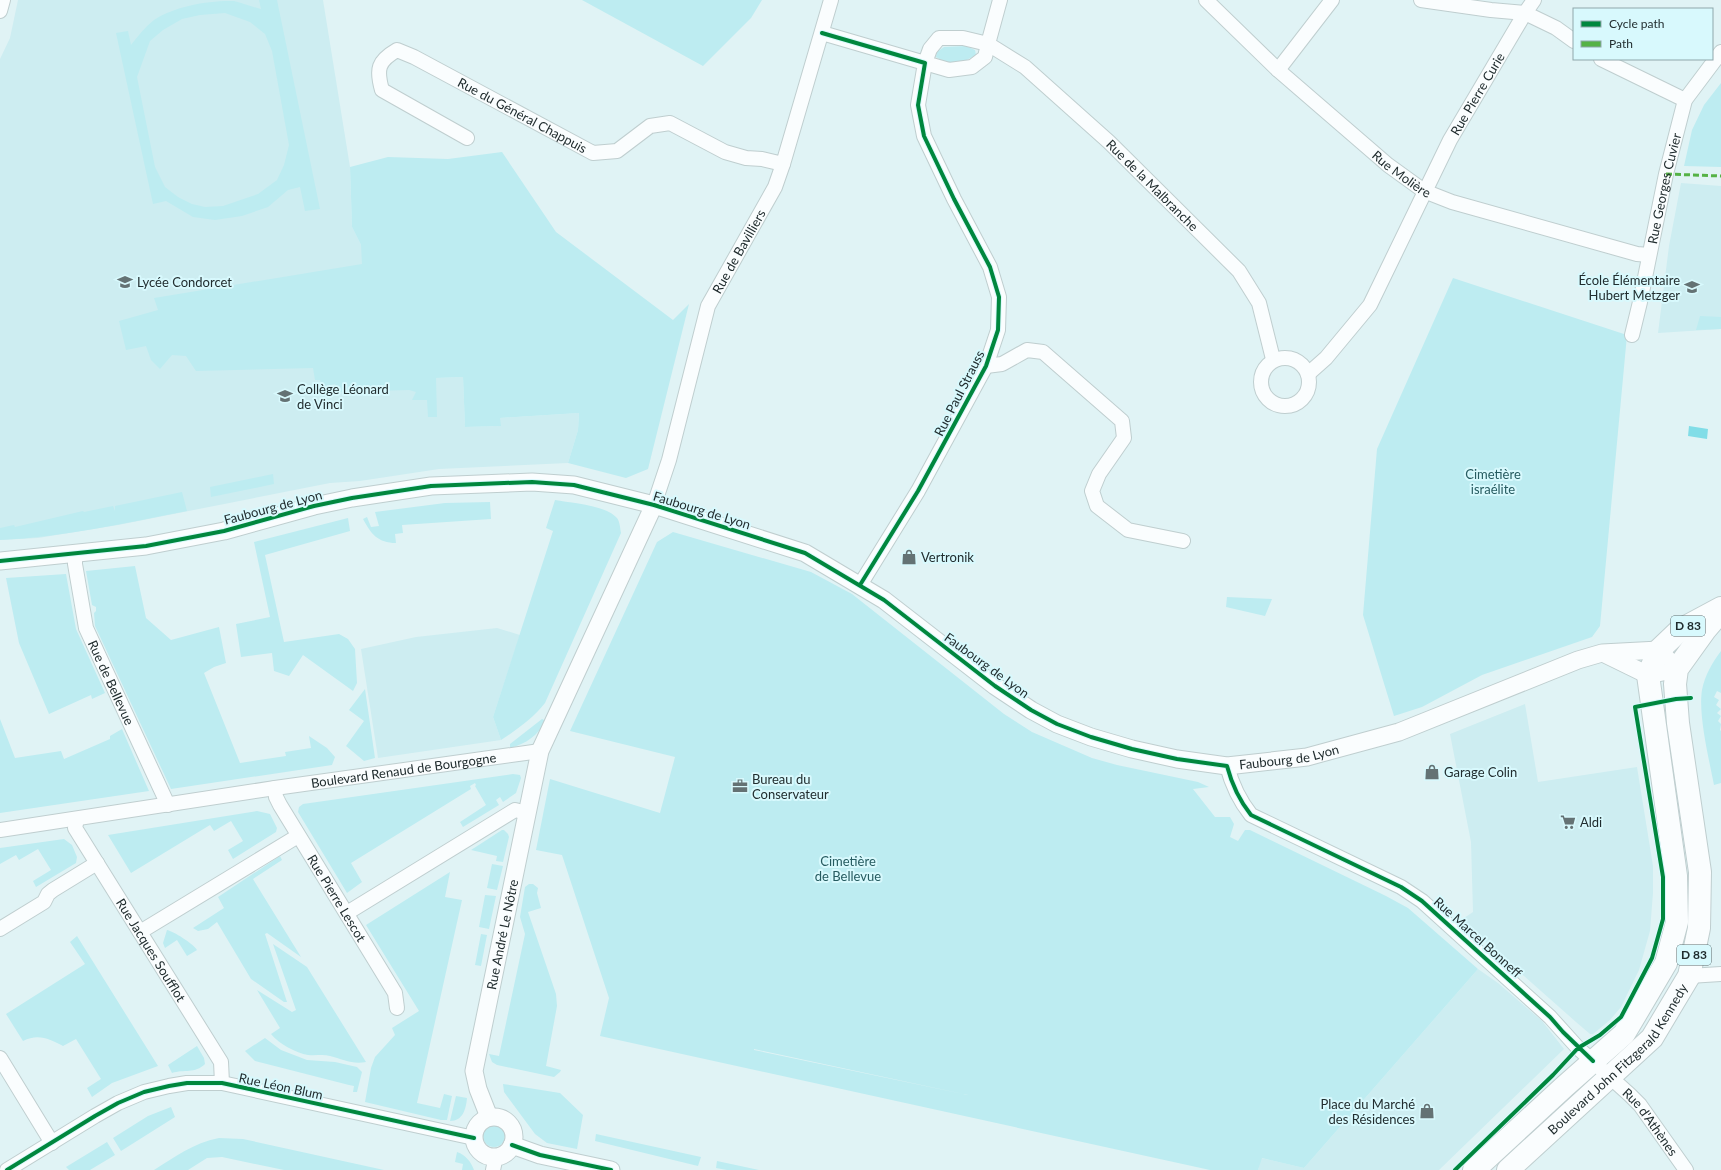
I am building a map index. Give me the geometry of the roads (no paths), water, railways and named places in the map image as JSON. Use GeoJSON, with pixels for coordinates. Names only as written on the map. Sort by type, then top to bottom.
{"type":"FeatureCollection","features":[{"type":"Feature","properties":{"kind":"main road","name":"D 83"},"geometry":{"type":"LineString","coordinates":[[1648,675],[1659,650],[1680,630],[1721,610]]}},
{"type":"Feature","properties":{"kind":"main road","name":"D 83"},"geometry":{"type":"LineString","coordinates":[[1677,669],[1721,610]]}},
{"type":"Feature","properties":{"kind":"main road","name":"Boulevard John Fitzgerald Kennedy"},"geometry":{"type":"LineString","coordinates":[[1508,1170],[1652,1038],[1689,976],[1699,928],[1700,872],[1678,723],[1675,684],[1677,669]]}},
{"type":"Feature","properties":{"kind":"main road","name":"Boulevard John Fitzgerald Kennedy"},"geometry":{"type":"LineString","coordinates":[[1474,1170],[1624,1034],[1666,963],[1677,922],[1676,876],[1648,675]]}},
{"type":"Feature","properties":{"kind":"street"},"geometry":{"type":"LineString","coordinates":[[0,11],[3,0]]}},
{"type":"Feature","properties":{"kind":"street","name":"Rue de Bavilliers"},"geometry":{"type":"LineString","coordinates":[[654,506],[669,460],[708,306],[775,186],[783,164],[831,0]]}},
{"type":"Feature","properties":{"kind":"street"},"geometry":{"type":"LineString","coordinates":[[822,33],[949,70],[972,67],[985,57],[1000,0]]}},
{"type":"Feature","properties":{"kind":"street","name":"Rue Molière"},"geometry":{"type":"LineString","coordinates":[[1206,0],[1278,70],[1388,165],[1424,191],[1452,202],[1637,254],[1649,256]]}},
{"type":"Feature","properties":{"kind":"street"},"geometry":{"type":"LineString","coordinates":[[1278,70],[1332,0]]}},
{"type":"Feature","properties":{"kind":"street"},"geometry":{"type":"LineString","coordinates":[[1421,0],[1491,10],[1525,13],[1556,28],[1573,40]]}},
{"type":"Feature","properties":{"kind":"street","name":"Rue Pierre Curie"},"geometry":{"type":"LineString","coordinates":[[1424,191],[1450,140],[1534,0]]}},
{"type":"Feature","properties":{"kind":"street","name":"Rue de la Malbranche"},"geometry":{"type":"LineString","coordinates":[[925,63],[930,49],[939,38],[963,38],[988,44],[1025,67],[1104,137],[1239,271],[1259,303],[1273,359]]}},
{"type":"Feature","properties":{"kind":"street","name":"Rue du Général Chappuis"},"geometry":{"type":"LineString","coordinates":[[467,138],[382,90],[379,80],[380,66],[385,58],[397,50],[414,57],[593,153],[617,151],[650,126],[670,123],[725,152],[746,158],[762,159],[783,164]]}},
{"type":"Feature","properties":{"kind":"street","name":"Rue Georges Cuvier"},"geometry":{"type":"LineString","coordinates":[[1632,335],[1666,174],[1685,100],[1721,52]]}},
{"type":"Feature","properties":{"kind":"street"},"geometry":{"type":"LineString","coordinates":[[1603,60],[1685,100]]}},
{"type":"Feature","properties":{"kind":"street","name":"Rue Paul Strauss"},"geometry":{"type":"LineString","coordinates":[[860,585],[918,491],[986,366],[998,330],[999,297],[990,267],[954,199],[924,136],[918,105],[925,63]]}},
{"type":"Feature","properties":{"kind":"street"},"geometry":{"type":"LineString","coordinates":[[1308,374],[1326,358],[1370,305],[1424,191]]}},
{"type":"Feature","properties":{"kind":"street"},"geometry":{"type":"LineString","coordinates":[[986,366],[1002,364],[1027,350],[1043,352],[1093,395],[1122,421],[1124,438],[1099,474],[1092,491],[1097,506],[1128,530],[1183,541]]}},
{"type":"Feature","properties":{"kind":"street"},"geometry":{"type":"LineString","coordinates":[[1289,357],[1301,363],[1308,374],[1309,388],[1300,401],[1288,406],[1275,405],[1266,398],[1260,384],[1263,369],[1273,359],[1289,357]]}},
{"type":"Feature","properties":{"kind":"street","name":"Faubourg de Lyon"},"geometry":{"type":"LineString","coordinates":[[0,561],[146,546],[224,531],[314,506],[352,498],[431,486],[532,482],[574,485],[654,506],[805,553],[884,600],[995,686],[1031,710],[1057,724],[1091,737],[1132,749],[1177,759],[1227,766],[1307,756],[1399,732],[1578,660],[1605,654],[1659,650]]}},
{"type":"Feature","properties":{"kind":"street"},"geometry":{"type":"LineString","coordinates":[[540,750],[654,506]]}},
{"type":"Feature","properties":{"kind":"street","name":"Rue de Bellevue"},"geometry":{"type":"LineString","coordinates":[[74,554],[86,628],[168,805]]}},
{"type":"Feature","properties":{"kind":"street"},"geometry":{"type":"LineString","coordinates":[[1659,650],[1677,669]]}},
{"type":"Feature","properties":{"kind":"street"},"geometry":{"type":"LineString","coordinates":[[1605,654],[1648,675],[1677,669]]}},
{"type":"Feature","properties":{"kind":"street","name":"Boulevard Renaud de Bourgogne"},"geometry":{"type":"LineString","coordinates":[[0,830],[275,788],[540,750]]}},
{"type":"Feature","properties":{"kind":"street","name":"Rue André Le Nôtre"},"geometry":{"type":"LineString","coordinates":[[489,1117],[478,1089],[474,1072],[540,750]]}},
{"type":"Feature","properties":{"kind":"street","name":"Rue Marcel Bonneff"},"geometry":{"type":"LineString","coordinates":[[1227,766],[1234,787],[1242,804],[1250,815],[1401,887],[1422,901],[1550,1017],[1563,1032],[1611,1076]]}},
{"type":"Feature","properties":{"kind":"street","name":"Rue Pierre Lescot"},"geometry":{"type":"LineString","coordinates":[[275,788],[276,797],[298,836],[347,913],[395,993],[397,1008]]}},
{"type":"Feature","properties":{"kind":"street"},"geometry":{"type":"LineString","coordinates":[[347,913],[515,810],[527,813]]}},
{"type":"Feature","properties":{"kind":"street","name":"Rue Jacques Soufflot"},"geometry":{"type":"LineString","coordinates":[[77,819],[75,828],[221,1062],[222,1083]]}},
{"type":"Feature","properties":{"kind":"street"},"geometry":{"type":"LineString","coordinates":[[140,932],[298,836]]}},
{"type":"Feature","properties":{"kind":"street"},"geometry":{"type":"LineString","coordinates":[[0,929],[44,902],[48,894],[53,890],[97,863]]}},
{"type":"Feature","properties":{"kind":"street"},"geometry":{"type":"LineString","coordinates":[[1689,976],[1721,974]]}},
{"type":"Feature","properties":{"kind":"street"},"geometry":{"type":"LineString","coordinates":[[0,1058],[52,1143]]}},
{"type":"Feature","properties":{"kind":"street","name":"Rue d'Athènes"},"geometry":{"type":"LineString","coordinates":[[1611,1076],[1640,1105],[1686,1170]]}},
{"type":"Feature","properties":{"kind":"street","name":"Rue Léon Blum"},"geometry":{"type":"LineString","coordinates":[[7,1170],[118,1103],[144,1092],[169,1086],[187,1084],[222,1083],[474,1138]]}},
{"type":"Feature","properties":{"kind":"street"},"geometry":{"type":"LineString","coordinates":[[489,1117],[497,1117],[508,1122],[514,1133],[512,1145],[494,1163],[479,1150],[474,1138],[476,1127],[480,1122],[489,1117]]}},
{"type":"Feature","properties":{"kind":"street"},"geometry":{"type":"LineString","coordinates":[[512,1145],[540,1155],[611,1170]]}},
{"type":"Feature","properties":{"kind":"water"},"geometry":{"type":"Polygon","coordinates":[[[1689,426],[1708,429],[1707,439],[1688,436],[1689,426]]]}},
{"type":"Feature","properties":{"kind":"place","name":"Lycée Condorcet"},"geometry":{"type":"Point","coordinates":[125,282]}},
{"type":"Feature","properties":{"kind":"place","name":"École Élémentaire Hubert Metzger"},"geometry":{"type":"Point","coordinates":[1692,287]}},
{"type":"Feature","properties":{"kind":"place","name":"Collège Léonard de Vinci"},"geometry":{"type":"Point","coordinates":[285,396]}},
{"type":"Feature","properties":{"kind":"place","name":"Vertronik"},"geometry":{"type":"Point","coordinates":[909,557]}},
{"type":"Feature","properties":{"kind":"place","name":"Garage Colin"},"geometry":{"type":"Point","coordinates":[1432,772]}},
{"type":"Feature","properties":{"kind":"place","name":"Bureau du Conservateur"},"geometry":{"type":"Point","coordinates":[740,786]}},
{"type":"Feature","properties":{"kind":"place","name":"Aldi"},"geometry":{"type":"Point","coordinates":[1568,822]}},
{"type":"Feature","properties":{"kind":"place","name":"Place du Marché des Résidences"},"geometry":{"type":"Point","coordinates":[1427,1111]}},
{"type":"Feature","properties":{"kind":"park label","name":"Cimetière israélite"},"geometry":{"type":"Point","coordinates":[1493,482]}},
{"type":"Feature","properties":{"kind":"park label","name":"Cimetière de Bellevue"},"geometry":{"type":"Point","coordinates":[848,868]}}]}
